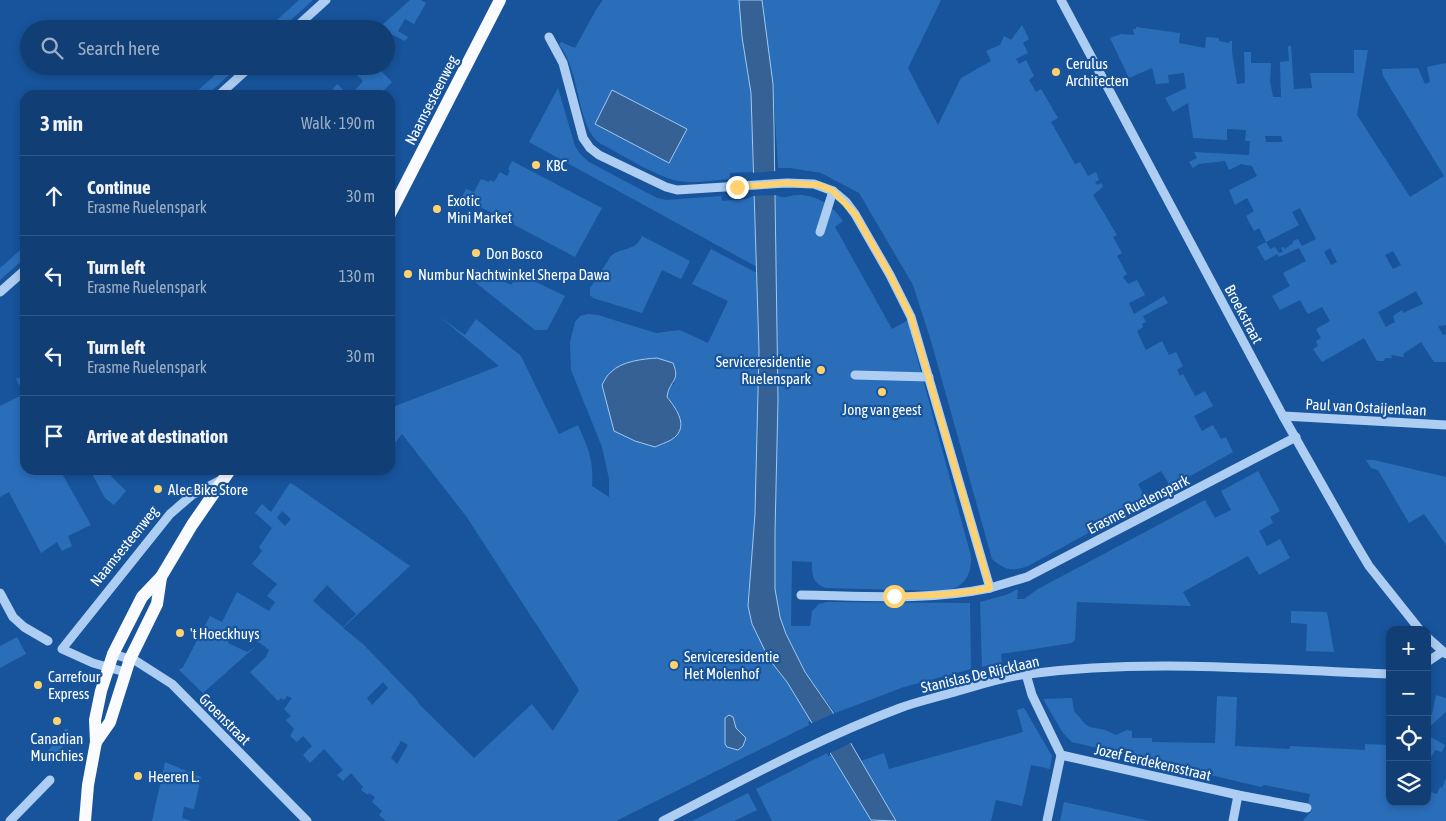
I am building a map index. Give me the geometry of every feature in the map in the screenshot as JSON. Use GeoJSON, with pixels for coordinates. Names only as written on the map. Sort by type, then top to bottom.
{"type":"FeatureCollection","features":[{"type":"Feature","properties":{"kind":"main road","name":"Naamsesteenweg"},"geometry":{"type":"LineString","coordinates":[[395,204],[500,0]]}},
{"type":"Feature","properties":{"kind":"main road","name":"Naamsesteenweg"},"geometry":{"type":"LineString","coordinates":[[84,821],[96,742],[96,720],[113,654],[142,597],[160,577],[226,475]]}},
{"type":"Feature","properties":{"kind":"main road","name":"Naamsesteenweg"},"geometry":{"type":"LineString","coordinates":[[96,742],[110,722],[130,659],[157,604],[160,577]]}},
{"type":"Feature","properties":{"kind":"street"},"geometry":{"type":"LineString","coordinates":[[304,20],[326,0]]}},
{"type":"Feature","properties":{"kind":"street","name":"Broekstraat"},"geometry":{"type":"LineString","coordinates":[[1061,0],[1284,416],[1354,541],[1369,566],[1417,626]]}},
{"type":"Feature","properties":{"kind":"street"},"geometry":{"type":"LineString","coordinates":[[549,37],[563,62],[583,138],[594,152],[671,189],[682,191],[786,183],[814,184],[833,191],[855,214],[890,275],[911,317],[990,588]]}},
{"type":"Feature","properties":{"kind":"street"},"geometry":{"type":"LineString","coordinates":[[225,90],[241,75]]}},
{"type":"Feature","properties":{"kind":"street"},"geometry":{"type":"LineString","coordinates":[[820,232],[833,191]]}},
{"type":"Feature","properties":{"kind":"street"},"geometry":{"type":"LineString","coordinates":[[0,292],[20,274]]}},
{"type":"Feature","properties":{"kind":"street"},"geometry":{"type":"LineString","coordinates":[[855,375],[929,377]]}},
{"type":"Feature","properties":{"kind":"street","name":"Paul van Ostaijenlaan"},"geometry":{"type":"LineString","coordinates":[[1284,416],[1446,425]]}},
{"type":"Feature","properties":{"kind":"street","name":"Erasme Ruelenspark"},"geometry":{"type":"LineString","coordinates":[[801,595],[933,596],[960,594],[990,588],[1027,577],[1296,437]]}},
{"type":"Feature","properties":{"kind":"street","name":"Naamsesteenweg"},"geometry":{"type":"LineString","coordinates":[[108,668],[62,649],[170,514],[192,496],[225,475]]}},
{"type":"Feature","properties":{"kind":"street"},"geometry":{"type":"LineString","coordinates":[[0,593],[14,617],[24,627],[48,641]]}},
{"type":"Feature","properties":{"kind":"street"},"geometry":{"type":"LineString","coordinates":[[1431,641],[1444,653],[1431,660]]}},
{"type":"Feature","properties":{"kind":"street","name":"Groenstraat"},"geometry":{"type":"LineString","coordinates":[[113,654],[145,666],[172,684],[307,821]]}},
{"type":"Feature","properties":{"kind":"street","name":"Stanislas De Rijcklaan"},"geometry":{"type":"LineString","coordinates":[[663,821],[811,745],[901,707],[977,685],[1026,674],[1098,667],[1154,666],[1386,674]]}},
{"type":"Feature","properties":{"kind":"street"},"geometry":{"type":"LineString","coordinates":[[108,668],[125,672]]}},
{"type":"Feature","properties":{"kind":"street"},"geometry":{"type":"LineString","coordinates":[[1026,674],[1032,695],[1061,755],[1047,821]]}},
{"type":"Feature","properties":{"kind":"street","name":"Jozef Eerdekensstraat"},"geometry":{"type":"LineString","coordinates":[[1061,755],[1238,795],[1307,808]]}},
{"type":"Feature","properties":{"kind":"street"},"geometry":{"type":"LineString","coordinates":[[10,821],[50,780]]}},
{"type":"Feature","properties":{"kind":"street"},"geometry":{"type":"LineString","coordinates":[[1233,821],[1238,795]]}},
{"type":"Feature","properties":{"kind":"shaded area"},"geometry":{"type":"Polygon","coordinates":[[[299,0],[313,0],[291,20],[277,20],[299,0]]]}},
{"type":"Feature","properties":{"kind":"shaded area"},"geometry":{"type":"Polygon","coordinates":[[[410,0],[421,0],[426,3],[414,24],[405,19],[398,31],[408,37],[405,41],[395,36],[395,20],[388,20],[410,0]]]}},
{"type":"Feature","properties":{"kind":"shaded area"},"geometry":{"type":"Polygon","coordinates":[[[603,0],[739,0],[742,37],[751,93],[753,172],[730,173],[730,179],[698,182],[670,179],[601,144],[593,136],[587,125],[571,69],[559,45],[561,42],[575,48],[603,0]]]}},
{"type":"Feature","properties":{"kind":"shaded area"},"geometry":{"type":"Polygon","coordinates":[[[739,0],[762,0],[773,84],[778,400],[775,589],[780,617],[786,634],[805,672],[832,711],[896,821],[871,820],[787,682],[769,659],[752,624],[748,606],[755,514],[759,351],[751,93],[742,37],[739,0]]]}},
{"type":"Feature","properties":{"kind":"shaded area"},"geometry":{"type":"Polygon","coordinates":[[[762,0],[941,0],[908,68],[938,125],[961,78],[991,61],[986,51],[1000,45],[1004,36],[1011,40],[1022,25],[1029,39],[1023,43],[1028,53],[1016,59],[1019,64],[1026,60],[1034,76],[1029,80],[1036,92],[1041,89],[1058,118],[1051,122],[1075,164],[1080,162],[1088,176],[1096,172],[1099,180],[1095,182],[1097,185],[1101,183],[1103,187],[1093,195],[1117,235],[1113,237],[1122,253],[1117,256],[1127,274],[1123,277],[1128,284],[1137,280],[1145,295],[1129,303],[1134,314],[1164,296],[1168,303],[1143,316],[1146,322],[1137,331],[1146,350],[1162,341],[1169,355],[1176,352],[1183,366],[1177,370],[1180,376],[1183,374],[1195,396],[1205,391],[1213,406],[1194,416],[1202,431],[1213,425],[1221,439],[1226,437],[1233,452],[1171,487],[1161,471],[1138,484],[1147,501],[1028,566],[1009,569],[992,559],[931,341],[913,285],[859,193],[821,173],[778,168],[773,84],[762,0]]]}},
{"type":"Feature","properties":{"kind":"shaded area"},"geometry":{"type":"Polygon","coordinates":[[[1136,27],[1180,33],[1179,43],[1205,48],[1206,37],[1219,38],[1219,41],[1229,43],[1232,41],[1237,84],[1245,83],[1244,52],[1251,52],[1251,63],[1271,63],[1270,81],[1273,97],[1281,97],[1280,62],[1289,61],[1288,46],[1291,46],[1294,89],[1312,88],[1310,73],[1354,73],[1354,50],[1368,50],[1357,115],[1410,197],[1444,176],[1383,76],[1382,69],[1418,68],[1425,84],[1430,82],[1427,67],[1446,63],[1446,325],[1438,326],[1443,335],[1446,334],[1446,362],[1434,362],[1421,342],[1403,354],[1404,357],[1391,355],[1392,358],[1377,361],[1364,338],[1322,362],[1313,349],[1318,346],[1316,341],[1321,338],[1316,329],[1330,321],[1322,307],[1308,314],[1300,300],[1280,310],[1272,296],[1290,286],[1283,273],[1306,261],[1299,248],[1279,257],[1277,254],[1265,261],[1257,247],[1266,242],[1259,228],[1254,231],[1246,216],[1254,211],[1247,198],[1235,205],[1229,190],[1257,176],[1252,166],[1241,164],[1229,170],[1225,161],[1199,164],[1193,168],[1189,162],[1197,158],[1194,152],[1249,155],[1250,141],[1245,141],[1246,130],[1227,129],[1227,140],[1193,138],[1188,103],[1173,112],[1165,98],[1186,88],[1184,73],[1168,75],[1169,83],[1156,84],[1152,68],[1129,78],[1110,38],[1121,34],[1134,35],[1133,29],[1136,29],[1136,27]],[[1265,136],[1266,142],[1283,142],[1281,136],[1265,136]],[[1300,208],[1292,212],[1299,225],[1266,242],[1270,249],[1275,247],[1279,253],[1283,252],[1281,248],[1284,247],[1285,249],[1298,239],[1302,246],[1316,239],[1300,208]],[[1330,248],[1324,252],[1331,265],[1337,262],[1330,248]],[[1393,251],[1385,255],[1393,269],[1401,265],[1393,251]],[[1416,291],[1378,312],[1386,327],[1395,322],[1393,316],[1402,310],[1403,313],[1423,304],[1416,291]]]}},
{"type":"Feature","properties":{"kind":"shaded area"},"geometry":{"type":"Polygon","coordinates":[[[215,75],[229,75],[213,90],[199,90],[215,75]]]}},
{"type":"Feature","properties":{"kind":"shaded area"},"geometry":{"type":"Polygon","coordinates":[[[357,75],[385,75],[392,82],[385,90],[355,90],[363,81],[357,75]]]}},
{"type":"Feature","properties":{"kind":"shaded area"},"geometry":{"type":"Polygon","coordinates":[[[337,84],[344,90],[332,90],[337,84]]]}},
{"type":"Feature","properties":{"kind":"shaded area"},"geometry":{"type":"Polygon","coordinates":[[[558,88],[575,146],[580,154],[589,162],[657,198],[667,200],[721,196],[722,201],[746,199],[754,196],[757,267],[529,142],[558,88]]]}},
{"type":"Feature","properties":{"kind":"shaded area"},"geometry":{"type":"Polygon","coordinates":[[[612,90],[687,129],[669,163],[595,124],[612,90]]]}},
{"type":"Feature","properties":{"kind":"shaded area"},"geometry":{"type":"Polygon","coordinates":[[[512,161],[602,208],[575,257],[462,197],[466,189],[474,192],[481,179],[494,182],[500,172],[507,176],[512,161]]]}},
{"type":"Feature","properties":{"kind":"shaded area"},"geometry":{"type":"Polygon","coordinates":[[[775,195],[784,197],[805,195],[824,202],[834,210],[843,221],[835,227],[892,329],[908,320],[971,556],[970,569],[962,584],[944,591],[826,588],[815,581],[812,562],[792,561],[791,626],[810,626],[812,611],[819,604],[827,602],[970,603],[971,669],[904,687],[835,713],[805,672],[786,634],[780,617],[775,589],[778,400],[775,195]]]}},
{"type":"Feature","properties":{"kind":"shaded area"},"geometry":{"type":"Polygon","coordinates":[[[642,236],[690,261],[681,279],[662,270],[642,313],[593,298],[590,295],[590,288],[611,256],[636,245],[642,236]]]}},
{"type":"Feature","properties":{"kind":"shaded area"},"geometry":{"type":"Polygon","coordinates":[[[711,249],[757,273],[759,351],[755,514],[748,606],[752,624],[769,659],[787,682],[811,721],[808,722],[809,725],[616,821],[386,821],[379,815],[382,811],[372,802],[375,797],[361,790],[363,787],[351,773],[343,781],[337,775],[343,770],[324,749],[310,763],[303,755],[312,746],[303,736],[297,742],[290,736],[294,729],[286,720],[291,716],[284,709],[292,698],[287,696],[284,700],[281,698],[278,701],[250,672],[266,657],[269,650],[260,643],[235,630],[228,643],[247,652],[255,647],[203,693],[179,670],[183,667],[210,616],[222,622],[237,592],[269,611],[275,602],[267,596],[277,584],[252,564],[262,551],[259,547],[272,528],[255,513],[262,504],[271,512],[290,483],[410,566],[343,628],[363,644],[419,704],[474,758],[532,704],[553,731],[579,690],[466,516],[402,434],[395,443],[395,406],[499,366],[440,317],[465,335],[476,319],[521,356],[559,434],[578,425],[590,454],[592,486],[609,497],[609,479],[602,447],[571,370],[570,342],[575,322],[580,316],[588,314],[598,315],[656,333],[680,330],[708,343],[728,301],[692,284],[711,249]],[[620,367],[674,406],[667,397],[668,389],[675,382],[620,367]],[[282,511],[277,518],[285,526],[291,519],[282,511]],[[327,585],[313,601],[343,627],[356,614],[327,585]],[[383,682],[367,698],[372,705],[388,688],[383,682]],[[401,741],[391,758],[397,764],[408,745],[401,741]]]}},
{"type":"Feature","properties":{"kind":"shaded area"},"geometry":{"type":"Polygon","coordinates":[[[20,250],[20,262],[0,280],[0,268],[20,250]]]}},
{"type":"Feature","properties":{"kind":"shaded area"},"geometry":{"type":"Polygon","coordinates":[[[477,269],[511,285],[519,274],[565,296],[547,330],[535,330],[470,278],[477,269]]]}},
{"type":"Feature","properties":{"kind":"shaded area"},"geometry":{"type":"Polygon","coordinates":[[[657,358],[673,363],[676,374],[667,397],[679,416],[681,426],[674,438],[655,447],[635,441],[614,431],[602,385],[610,373],[621,365],[657,358]]]}},
{"type":"Feature","properties":{"kind":"shaded area"},"geometry":{"type":"Polygon","coordinates":[[[20,377],[20,386],[16,379],[20,377]]]}},
{"type":"Feature","properties":{"kind":"shaded area"},"geometry":{"type":"Polygon","coordinates":[[[20,396],[20,475],[63,475],[91,525],[68,536],[72,546],[62,551],[57,542],[41,553],[9,492],[0,497],[0,406],[20,396]]]}},
{"type":"Feature","properties":{"kind":"shaded area"},"geometry":{"type":"Polygon","coordinates":[[[1366,460],[1374,460],[1446,477],[1446,545],[1424,514],[1409,523],[1378,470],[1371,468],[1366,460]]]}},
{"type":"Feature","properties":{"kind":"shaded area"},"geometry":{"type":"Polygon","coordinates":[[[1258,471],[1280,511],[1270,517],[1273,523],[1259,531],[1267,546],[1280,539],[1290,558],[1259,575],[1248,556],[1183,592],[1191,606],[1077,602],[1075,640],[1072,643],[1001,654],[1002,663],[982,667],[980,602],[1006,595],[1018,589],[1017,599],[1024,599],[1038,589],[1205,500],[1215,518],[1231,510],[1221,491],[1258,471]]]}},
{"type":"Feature","properties":{"kind":"shaded area"},"geometry":{"type":"Polygon","coordinates":[[[93,475],[112,475],[126,491],[114,505],[105,498],[93,475]]]}},
{"type":"Feature","properties":{"kind":"shaded area"},"geometry":{"type":"Polygon","coordinates":[[[1291,611],[1327,612],[1334,652],[1306,651],[1307,624],[1291,623],[1291,611]]]}},
{"type":"Feature","properties":{"kind":"shaded area"},"geometry":{"type":"Polygon","coordinates":[[[17,637],[26,654],[0,668],[0,646],[17,637]]]}},
{"type":"Feature","properties":{"kind":"shaded area"},"geometry":{"type":"Polygon","coordinates":[[[1436,695],[1446,698],[1446,712],[1431,725],[1436,695]]]}},
{"type":"Feature","properties":{"kind":"shaded area"},"geometry":{"type":"Polygon","coordinates":[[[1217,696],[1237,697],[1235,746],[1289,749],[1290,746],[1365,750],[1365,744],[1386,745],[1386,806],[1431,806],[1431,792],[1437,794],[1446,778],[1446,821],[1303,821],[1312,810],[1308,805],[1310,794],[1264,785],[1261,787],[1072,742],[1063,733],[1043,699],[1072,698],[1074,711],[1085,724],[1116,735],[1127,730],[1132,731],[1132,738],[1152,738],[1152,742],[1215,743],[1217,696]]]}},
{"type":"Feature","properties":{"kind":"shaded area"},"geometry":{"type":"Polygon","coordinates":[[[1024,708],[1052,756],[1050,769],[1031,765],[1022,806],[996,800],[991,821],[896,821],[861,761],[884,753],[889,769],[1023,732],[1017,710],[1024,708]]]}},
{"type":"Feature","properties":{"kind":"shaded area"},"geometry":{"type":"Polygon","coordinates":[[[729,715],[733,717],[736,728],[746,738],[743,746],[738,750],[727,747],[725,744],[725,718],[729,715]]]}},
{"type":"Feature","properties":{"kind":"shaded area"},"geometry":{"type":"Polygon","coordinates":[[[65,729],[68,729],[68,738],[51,764],[47,752],[65,729]]]}},
{"type":"Feature","properties":{"kind":"shaded area"},"geometry":{"type":"Polygon","coordinates":[[[1431,737],[1445,745],[1442,752],[1435,750],[1431,758],[1431,737]]]}},
{"type":"Feature","properties":{"kind":"shaded area"},"geometry":{"type":"Polygon","coordinates":[[[827,753],[828,756],[831,755],[872,821],[772,821],[756,789],[827,753]]]}},
{"type":"Feature","properties":{"kind":"shaded area"},"geometry":{"type":"Polygon","coordinates":[[[165,762],[201,777],[194,809],[184,807],[182,818],[192,821],[152,821],[165,762]]]}},
{"type":"Feature","properties":{"kind":"shaded area"},"geometry":{"type":"Polygon","coordinates":[[[748,793],[757,810],[734,821],[692,821],[748,793]]]}},
{"type":"Feature","properties":{"kind":"shaded area"},"geometry":{"type":"Polygon","coordinates":[[[1064,802],[1150,821],[1060,821],[1064,802]]]}},
{"type":"Feature","properties":{"kind":"pier"},"geometry":{"type":"Polygon","coordinates":[[[777,171],[778,195],[751,196],[750,173],[777,171]]]}},
{"type":"Feature","properties":{"kind":"pier"},"geometry":{"type":"Polygon","coordinates":[[[835,713],[853,742],[828,754],[810,724],[835,713]]]}},
{"type":"Feature","properties":{"kind":"place","name":"Cerulus Architecten"},"geometry":{"type":"Point","coordinates":[1056,72]}},
{"type":"Feature","properties":{"kind":"place","name":"KBC"},"geometry":{"type":"Point","coordinates":[536,165]}},
{"type":"Feature","properties":{"kind":"place","name":"Exotic Mini Market"},"geometry":{"type":"Point","coordinates":[437,209]}},
{"type":"Feature","properties":{"kind":"place","name":"Don Bosco"},"geometry":{"type":"Point","coordinates":[476,253]}},
{"type":"Feature","properties":{"kind":"place","name":"Numbur Nachtwinkel Sherpa Dawa"},"geometry":{"type":"Point","coordinates":[408,274]}},
{"type":"Feature","properties":{"kind":"place","name":"Serviceresidentie Ruelenspark"},"geometry":{"type":"Point","coordinates":[821,370]}},
{"type":"Feature","properties":{"kind":"place","name":"Jong van geest"},"geometry":{"type":"Point","coordinates":[882,392]}},
{"type":"Feature","properties":{"kind":"place","name":"Alec Bike Store"},"geometry":{"type":"Point","coordinates":[158,489]}},
{"type":"Feature","properties":{"kind":"place","name":"'t Hoeckhuys"},"geometry":{"type":"Point","coordinates":[180,633]}},
{"type":"Feature","properties":{"kind":"place","name":"Serviceresidentie Het Molenhof"},"geometry":{"type":"Point","coordinates":[674,665]}},
{"type":"Feature","properties":{"kind":"place","name":"Carrefour Express"},"geometry":{"type":"Point","coordinates":[38,685]}},
{"type":"Feature","properties":{"kind":"place","name":"Canadian Munchies"},"geometry":{"type":"Point","coordinates":[57,721]}},
{"type":"Feature","properties":{"kind":"place","name":"Heeren L."},"geometry":{"type":"Point","coordinates":[138,776]}},
{"type":"Feature","properties":{"kind":"route"},"geometry":{"type":"LineString","coordinates":[[737,187],[786,183],[814,184],[833,191],[846,202],[855,214],[890,275],[911,317],[990,588],[960,594],[894,596]]}}]}
